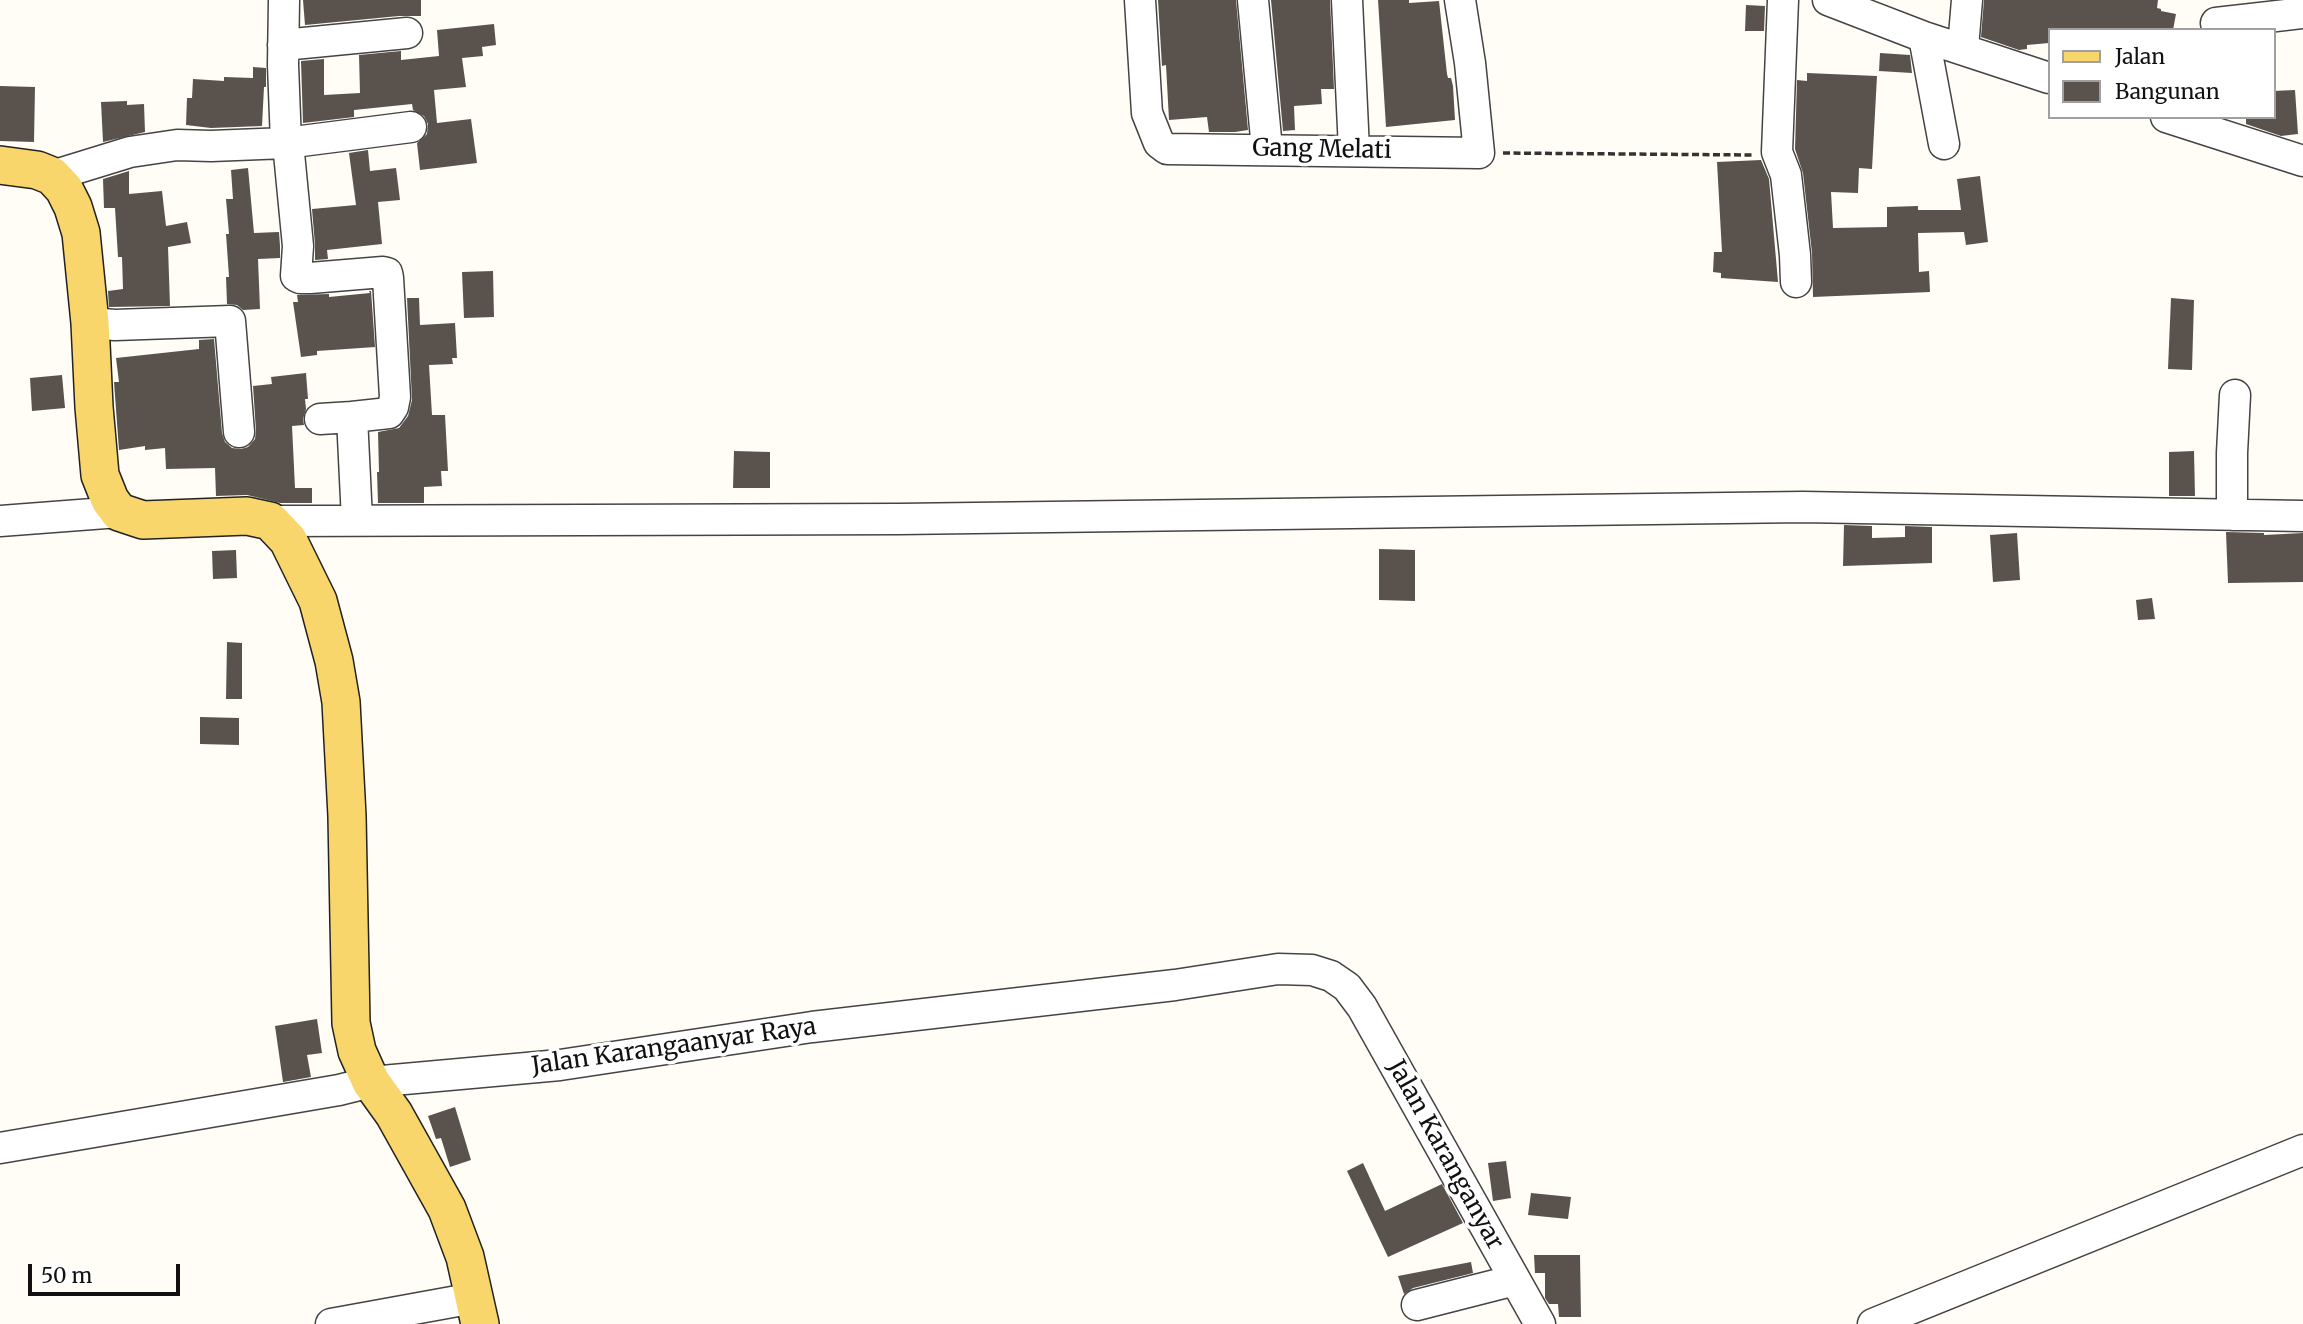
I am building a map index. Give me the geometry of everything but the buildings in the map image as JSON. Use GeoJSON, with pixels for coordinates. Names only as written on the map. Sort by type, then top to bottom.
{"type":"FeatureCollection","features":[{"type":"Feature","properties":{"kind":"main road"},"geometry":{"type":"LineString","coordinates":[[0,165],[37,170],[52,176],[64,189],[73,206],[81,233],[100,475],[110,500],[119,512],[143,520],[247,516],[270,521],[288,540],[318,601],[334,661],[341,702],[347,816],[351,1023],[357,1051],[371,1082],[394,1114],[447,1209],[465,1257],[477,1311]]}},
{"type":"Feature","properties":{"kind":"street"},"geometry":{"type":"LineString","coordinates":[[284,0],[287,143],[297,235],[296,275],[310,278],[383,272],[387,273],[388,278],[395,397],[393,407],[389,413],[382,415],[320,419]]}},
{"type":"Feature","properties":{"kind":"street","name":"Gang Melati"},"geometry":{"type":"LineString","coordinates":[[1140,0],[1147,113],[1152,131],[1159,143],[1167,149],[1479,153]]}},
{"type":"Feature","properties":{"kind":"street"},"geometry":{"type":"LineString","coordinates":[[1254,0],[1267,149]]}},
{"type":"Feature","properties":{"kind":"street"},"geometry":{"type":"LineString","coordinates":[[1347,0],[1354,150]]}},
{"type":"Feature","properties":{"kind":"street"},"geometry":{"type":"LineString","coordinates":[[1460,0],[1470,63],[1479,153]]}},
{"type":"Feature","properties":{"kind":"street"},"geometry":{"type":"LineString","coordinates":[[1783,0],[1777,152],[1786,175],[1796,282]]}},
{"type":"Feature","properties":{"kind":"street"},"geometry":{"type":"LineString","coordinates":[[1828,0],[1924,37],[2048,78]]}},
{"type":"Feature","properties":{"kind":"street"},"geometry":{"type":"LineString","coordinates":[[1963,48],[1967,0]]}},
{"type":"Feature","properties":{"kind":"street"},"geometry":{"type":"LineString","coordinates":[[2215,18],[2303,13]]}},
{"type":"Feature","properties":{"kind":"street"},"geometry":{"type":"LineString","coordinates":[[283,45],[407,33]]}},
{"type":"Feature","properties":{"kind":"street"},"geometry":{"type":"LineString","coordinates":[[1924,37],[1944,144]]}},
{"type":"Feature","properties":{"kind":"street"},"geometry":{"type":"LineString","coordinates":[[2177,119],[2226,128],[2303,161]]}},
{"type":"Feature","properties":{"kind":"street"},"geometry":{"type":"LineString","coordinates":[[52,176],[130,152],[177,145],[287,143],[411,127]]}},
{"type":"Feature","properties":{"kind":"street"},"geometry":{"type":"LineString","coordinates":[[90,323],[115,325],[230,321],[239,432]]}},
{"type":"Feature","properties":{"kind":"street"},"geometry":{"type":"LineString","coordinates":[[2232,515],[2235,395]]}},
{"type":"Feature","properties":{"kind":"street"},"geometry":{"type":"LineString","coordinates":[[352,417],[357,520]]}},
{"type":"Feature","properties":{"kind":"street"},"geometry":{"type":"LineString","coordinates":[[270,521],[899,519],[1803,507],[2303,516]]}},
{"type":"Feature","properties":{"kind":"street"},"geometry":{"type":"LineString","coordinates":[[1,520],[119,512]]}},
{"type":"Feature","properties":{"kind":"street","name":"Jalan Karangaanyar Raya"},"geometry":{"type":"LineString","coordinates":[[0,1148],[339,1090],[371,1082],[559,1065],[812,1027],[1175,985],[1278,969],[1312,970],[1331,976],[1347,987]]}},
{"type":"Feature","properties":{"kind":"street","name":"Jalan Karanganyar"},"geometry":{"type":"LineString","coordinates":[[1347,987],[1362,1007],[1540,1324]]}},
{"type":"Feature","properties":{"kind":"street"},"geometry":{"type":"LineString","coordinates":[[1873,1324],[2303,1150]]}},
{"type":"Feature","properties":{"kind":"street"},"geometry":{"type":"LineString","coordinates":[[1418,1305],[1515,1280]]}},
{"type":"Feature","properties":{"kind":"street"},"geometry":{"type":"LineString","coordinates":[[331,1324],[477,1311]]}},
{"type":"Feature","properties":{"kind":"path"},"geometry":{"type":"LineString","coordinates":[[1479,153],[1755,155],[1777,152]]}}]}
